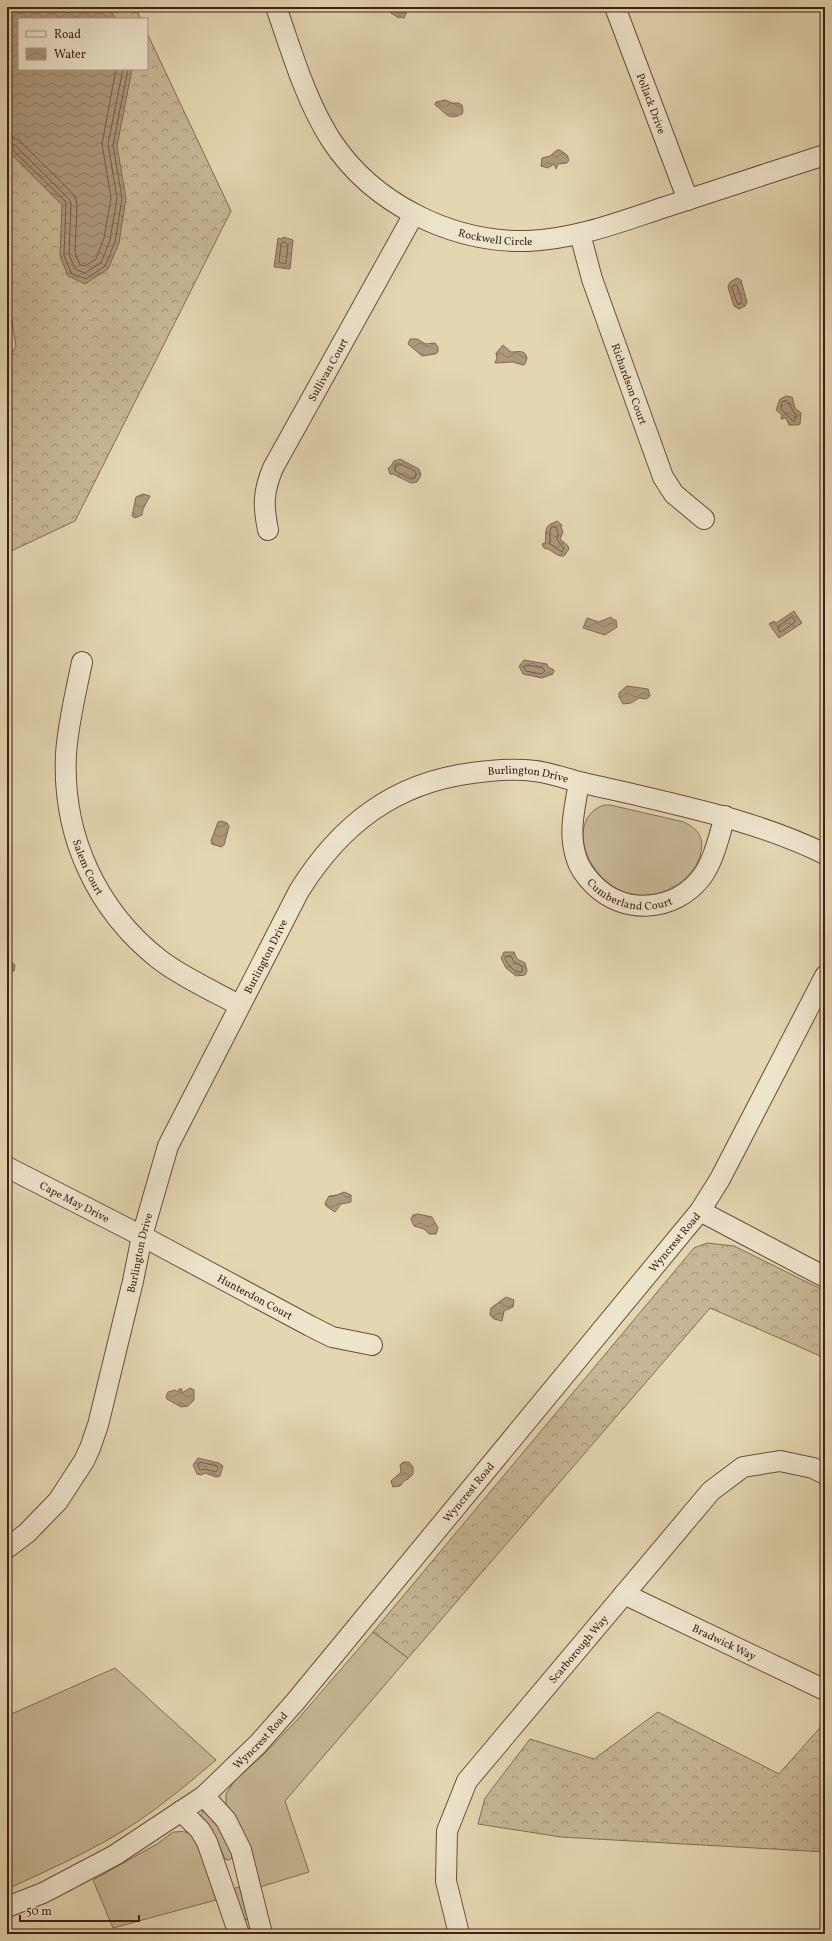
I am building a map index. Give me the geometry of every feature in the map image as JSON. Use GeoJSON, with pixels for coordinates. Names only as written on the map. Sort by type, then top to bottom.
{"type":"FeatureCollection","features":[{"type":"Feature","properties":{"kind":"street","name":"Rockwell Circle"},"geometry":{"type":"LineString","coordinates":[[276,7],[307,97],[331,141],[367,181],[414,214],[437,225],[491,238],[528,241],[580,234],[825,155]]}},
{"type":"Feature","properties":{"kind":"street","name":"Pollack Drive"},"geometry":{"type":"LineString","coordinates":[[615,7],[688,200]]}},
{"type":"Feature","properties":{"kind":"street","name":"Sullivan Court"},"geometry":{"type":"LineString","coordinates":[[268,530],[264,496],[273,468],[414,214]]}},
{"type":"Feature","properties":{"kind":"street","name":"Richardson Court"},"geometry":{"type":"LineString","coordinates":[[580,234],[592,279],[663,477],[674,494],[704,519]]}},
{"type":"Feature","properties":{"kind":"street","name":"Salem Court"},"geometry":{"type":"LineString","coordinates":[[82,662],[69,725],[65,778],[70,820],[84,863],[96,888],[108,907],[140,943],[178,972],[239,1005]]}},
{"type":"Feature","properties":{"kind":"street","name":"Burlington Drive"},"geometry":{"type":"LineString","coordinates":[[7,1548],[27,1533],[58,1501],[77,1473],[90,1448],[98,1425],[133,1282],[142,1236],[168,1146],[239,1005],[299,891],[312,870],[332,845],[345,832],[384,802],[417,786],[440,778],[496,770],[534,771],[725,816],[790,837],[825,854]]}},
{"type":"Feature","properties":{"kind":"street","name":"Cumberland Court"},"geometry":{"type":"LineString","coordinates":[[579,782],[571,840],[576,858],[588,879],[600,890],[621,903],[640,906],[660,904],[681,896],[689,890],[702,878],[708,866],[725,816]]}},
{"type":"Feature","properties":{"kind":"street","name":"Wyncrest Road"},"geometry":{"type":"LineString","coordinates":[[7,1907],[43,1893],[115,1855],[204,1796],[258,1744],[295,1702],[700,1211],[720,1179],[825,976]]}},
{"type":"Feature","properties":{"kind":"street","name":"Cape May Drive"},"geometry":{"type":"LineString","coordinates":[[7,1167],[142,1236]]}},
{"type":"Feature","properties":{"kind":"street"},"geometry":{"type":"LineString","coordinates":[[700,1211],[825,1277]]}},
{"type":"Feature","properties":{"kind":"street","name":"Hunterdon Court"},"geometry":{"type":"LineString","coordinates":[[142,1236],[332,1337],[372,1346]]}},
{"type":"Feature","properties":{"kind":"street","name":"Scarborough Way"},"geometry":{"type":"LineString","coordinates":[[459,1934],[446,1881],[447,1830],[467,1781],[711,1490],[743,1467],[780,1461],[813,1468],[825,1474]]}},
{"type":"Feature","properties":{"kind":"street","name":"Bradwick Way"},"geometry":{"type":"LineString","coordinates":[[624,1594],[825,1690]]}},
{"type":"Feature","properties":{"kind":"street"},"geometry":{"type":"LineString","coordinates":[[204,1796],[226,1820],[241,1850],[262,1934]]}},
{"type":"Feature","properties":{"kind":"street"},"geometry":{"type":"LineString","coordinates":[[181,1811],[204,1836],[218,1870],[239,1934]]}},
{"type":"Feature","properties":{"kind":"street"},"geometry":{"type":"LineString","coordinates":[[218,1870],[244,1862]]}},
{"type":"Feature","properties":{"kind":"green space"},"geometry":{"type":"Polygon","coordinates":[[[7,7],[135,7],[140,18],[18,18],[18,70],[148,70],[148,35],[231,211],[75,521],[7,553],[7,359],[16,347],[7,288],[7,7]]]}},
{"type":"Feature","properties":{"kind":"green space"},"geometry":{"type":"Polygon","coordinates":[[[604,805],[610,805],[684,822],[694,828],[700,835],[702,844],[700,856],[693,870],[686,878],[673,887],[648,895],[626,893],[608,882],[594,867],[585,849],[583,831],[589,815],[604,805]]]}},
{"type":"Feature","properties":{"kind":"green space"},"geometry":{"type":"Polygon","coordinates":[[[707,1243],[734,1246],[825,1291],[825,1358],[710,1308],[408,1658],[373,1632],[694,1248],[707,1243]]]}},
{"type":"Feature","properties":{"kind":"green space"},"geometry":{"type":"Polygon","coordinates":[[[373,1632],[408,1658],[285,1801],[309,1872],[260,1887],[226,1807],[226,1794],[235,1780],[262,1756],[298,1719],[373,1632]]]}},
{"type":"Feature","properties":{"kind":"green space"},"geometry":{"type":"Polygon","coordinates":[[[115,1668],[216,1760],[158,1807],[121,1832],[73,1858],[7,1889],[7,1716],[115,1668]]]}},
{"type":"Feature","properties":{"kind":"green space"},"geometry":{"type":"Polygon","coordinates":[[[658,1712],[779,1774],[825,1722],[825,1852],[561,1837],[478,1824],[485,1798],[530,1739],[594,1759],[658,1712]]]}},
{"type":"Feature","properties":{"kind":"green space"},"geometry":{"type":"Polygon","coordinates":[[[203,1811],[213,1818],[222,1830],[232,1856],[231,1859],[225,1859],[214,1834],[201,1816],[203,1811]]]}},
{"type":"Feature","properties":{"kind":"green space"},"geometry":{"type":"Polygon","coordinates":[[[173,1832],[186,1832],[193,1836],[198,1843],[203,1852],[216,1900],[113,1928],[93,1880],[157,1844],[173,1832]]]}},
{"type":"Feature","properties":{"kind":"green space"},"geometry":{"type":"Polygon","coordinates":[[[239,1887],[241,1889],[248,1919],[243,1920],[232,1889],[239,1887]]]}},
{"type":"Feature","properties":{"kind":"water"},"geometry":{"type":"Polygon","coordinates":[[[7,7],[108,7],[115,18],[18,18],[18,70],[132,70],[117,146],[126,198],[119,243],[108,269],[85,284],[68,276],[60,256],[62,205],[7,150],[7,7]]]}},
{"type":"Feature","properties":{"kind":"water"},"geometry":{"type":"Polygon","coordinates":[[[394,7],[409,7],[404,18],[399,18],[391,13],[394,7]]]}},
{"type":"Feature","properties":{"kind":"water"},"geometry":{"type":"Polygon","coordinates":[[[445,100],[462,105],[462,114],[453,117],[447,115],[435,105],[436,102],[445,100]]]}},
{"type":"Feature","properties":{"kind":"water"},"geometry":{"type":"Polygon","coordinates":[[[557,150],[560,150],[567,155],[569,160],[567,163],[558,164],[556,169],[554,164],[548,168],[541,166],[542,158],[550,156],[557,150]]]}},
{"type":"Feature","properties":{"kind":"water"},"geometry":{"type":"Polygon","coordinates":[[[283,237],[293,240],[290,269],[274,267],[278,238],[282,239],[283,237]]]}},
{"type":"Feature","properties":{"kind":"water"},"geometry":{"type":"Polygon","coordinates":[[[737,278],[741,280],[747,302],[745,306],[739,309],[734,306],[728,287],[730,282],[737,278]]]}},
{"type":"Feature","properties":{"kind":"water"},"geometry":{"type":"Polygon","coordinates":[[[410,339],[417,339],[426,344],[435,343],[438,347],[438,352],[435,354],[422,356],[408,344],[410,339]]]}},
{"type":"Feature","properties":{"kind":"water"},"geometry":{"type":"Polygon","coordinates":[[[503,345],[511,352],[525,353],[527,358],[525,364],[523,365],[513,362],[495,363],[497,358],[496,353],[503,345]]]}},
{"type":"Feature","properties":{"kind":"water"},"geometry":{"type":"Polygon","coordinates":[[[786,396],[792,397],[795,408],[801,413],[800,424],[798,425],[789,425],[786,418],[781,419],[782,415],[776,410],[780,399],[786,396]]]}},
{"type":"Feature","properties":{"kind":"water"},"geometry":{"type":"Polygon","coordinates":[[[400,459],[419,469],[421,475],[417,482],[411,483],[390,474],[388,468],[394,461],[400,459]]]}},
{"type":"Feature","properties":{"kind":"water"},"geometry":{"type":"Polygon","coordinates":[[[143,494],[150,496],[143,509],[142,515],[135,518],[132,516],[136,497],[143,494]]]}},
{"type":"Feature","properties":{"kind":"water"},"geometry":{"type":"Polygon","coordinates":[[[557,521],[562,525],[561,527],[563,532],[560,539],[568,546],[569,549],[564,556],[544,548],[542,544],[546,541],[547,527],[557,521]]]}},
{"type":"Feature","properties":{"kind":"water"},"geometry":{"type":"Polygon","coordinates":[[[794,611],[802,623],[779,638],[769,624],[774,621],[776,623],[794,611]]]}},
{"type":"Feature","properties":{"kind":"water"},"geometry":{"type":"Polygon","coordinates":[[[611,617],[613,620],[616,620],[617,627],[605,635],[583,628],[587,618],[599,622],[611,617]]]}},
{"type":"Feature","properties":{"kind":"water"},"geometry":{"type":"Polygon","coordinates":[[[524,660],[547,664],[548,667],[554,670],[553,674],[542,678],[523,674],[519,666],[524,660]]]}},
{"type":"Feature","properties":{"kind":"water"},"geometry":{"type":"Polygon","coordinates":[[[627,686],[648,689],[650,696],[646,699],[639,698],[631,703],[623,704],[619,697],[619,693],[627,686]]]}},
{"type":"Feature","properties":{"kind":"water"},"geometry":{"type":"Polygon","coordinates":[[[221,821],[227,823],[229,826],[224,845],[221,847],[212,844],[211,841],[218,822],[221,821]]]}},
{"type":"Feature","properties":{"kind":"water"},"geometry":{"type":"Polygon","coordinates":[[[7,950],[8,958],[15,965],[14,971],[7,970],[7,950]]]}},
{"type":"Feature","properties":{"kind":"water"},"geometry":{"type":"Polygon","coordinates":[[[504,952],[514,952],[517,959],[525,963],[527,971],[525,975],[516,976],[506,968],[501,958],[504,952]]]}},
{"type":"Feature","properties":{"kind":"water"},"geometry":{"type":"Polygon","coordinates":[[[344,1192],[351,1195],[351,1202],[341,1204],[335,1212],[326,1206],[325,1203],[329,1196],[344,1192]]]}},
{"type":"Feature","properties":{"kind":"water"},"geometry":{"type":"Polygon","coordinates":[[[418,1214],[432,1217],[438,1228],[436,1234],[429,1234],[424,1229],[414,1226],[411,1219],[413,1215],[418,1214]]]}},
{"type":"Feature","properties":{"kind":"water"},"geometry":{"type":"Polygon","coordinates":[[[506,1297],[514,1300],[513,1307],[504,1311],[502,1321],[494,1319],[490,1315],[491,1308],[506,1297]]]}},
{"type":"Feature","properties":{"kind":"water"},"geometry":{"type":"Polygon","coordinates":[[[190,1388],[194,1390],[194,1400],[188,1406],[181,1407],[166,1397],[168,1392],[175,1390],[178,1392],[179,1389],[182,1389],[182,1393],[190,1388]]]}},
{"type":"Feature","properties":{"kind":"water"},"geometry":{"type":"Polygon","coordinates":[[[198,1458],[219,1463],[223,1466],[220,1476],[216,1477],[205,1473],[201,1475],[197,1474],[193,1465],[198,1458]]]}},
{"type":"Feature","properties":{"kind":"water"},"geometry":{"type":"Polygon","coordinates":[[[403,1462],[409,1462],[413,1467],[413,1474],[400,1486],[393,1487],[391,1481],[401,1472],[400,1465],[403,1462]]]}}]}
